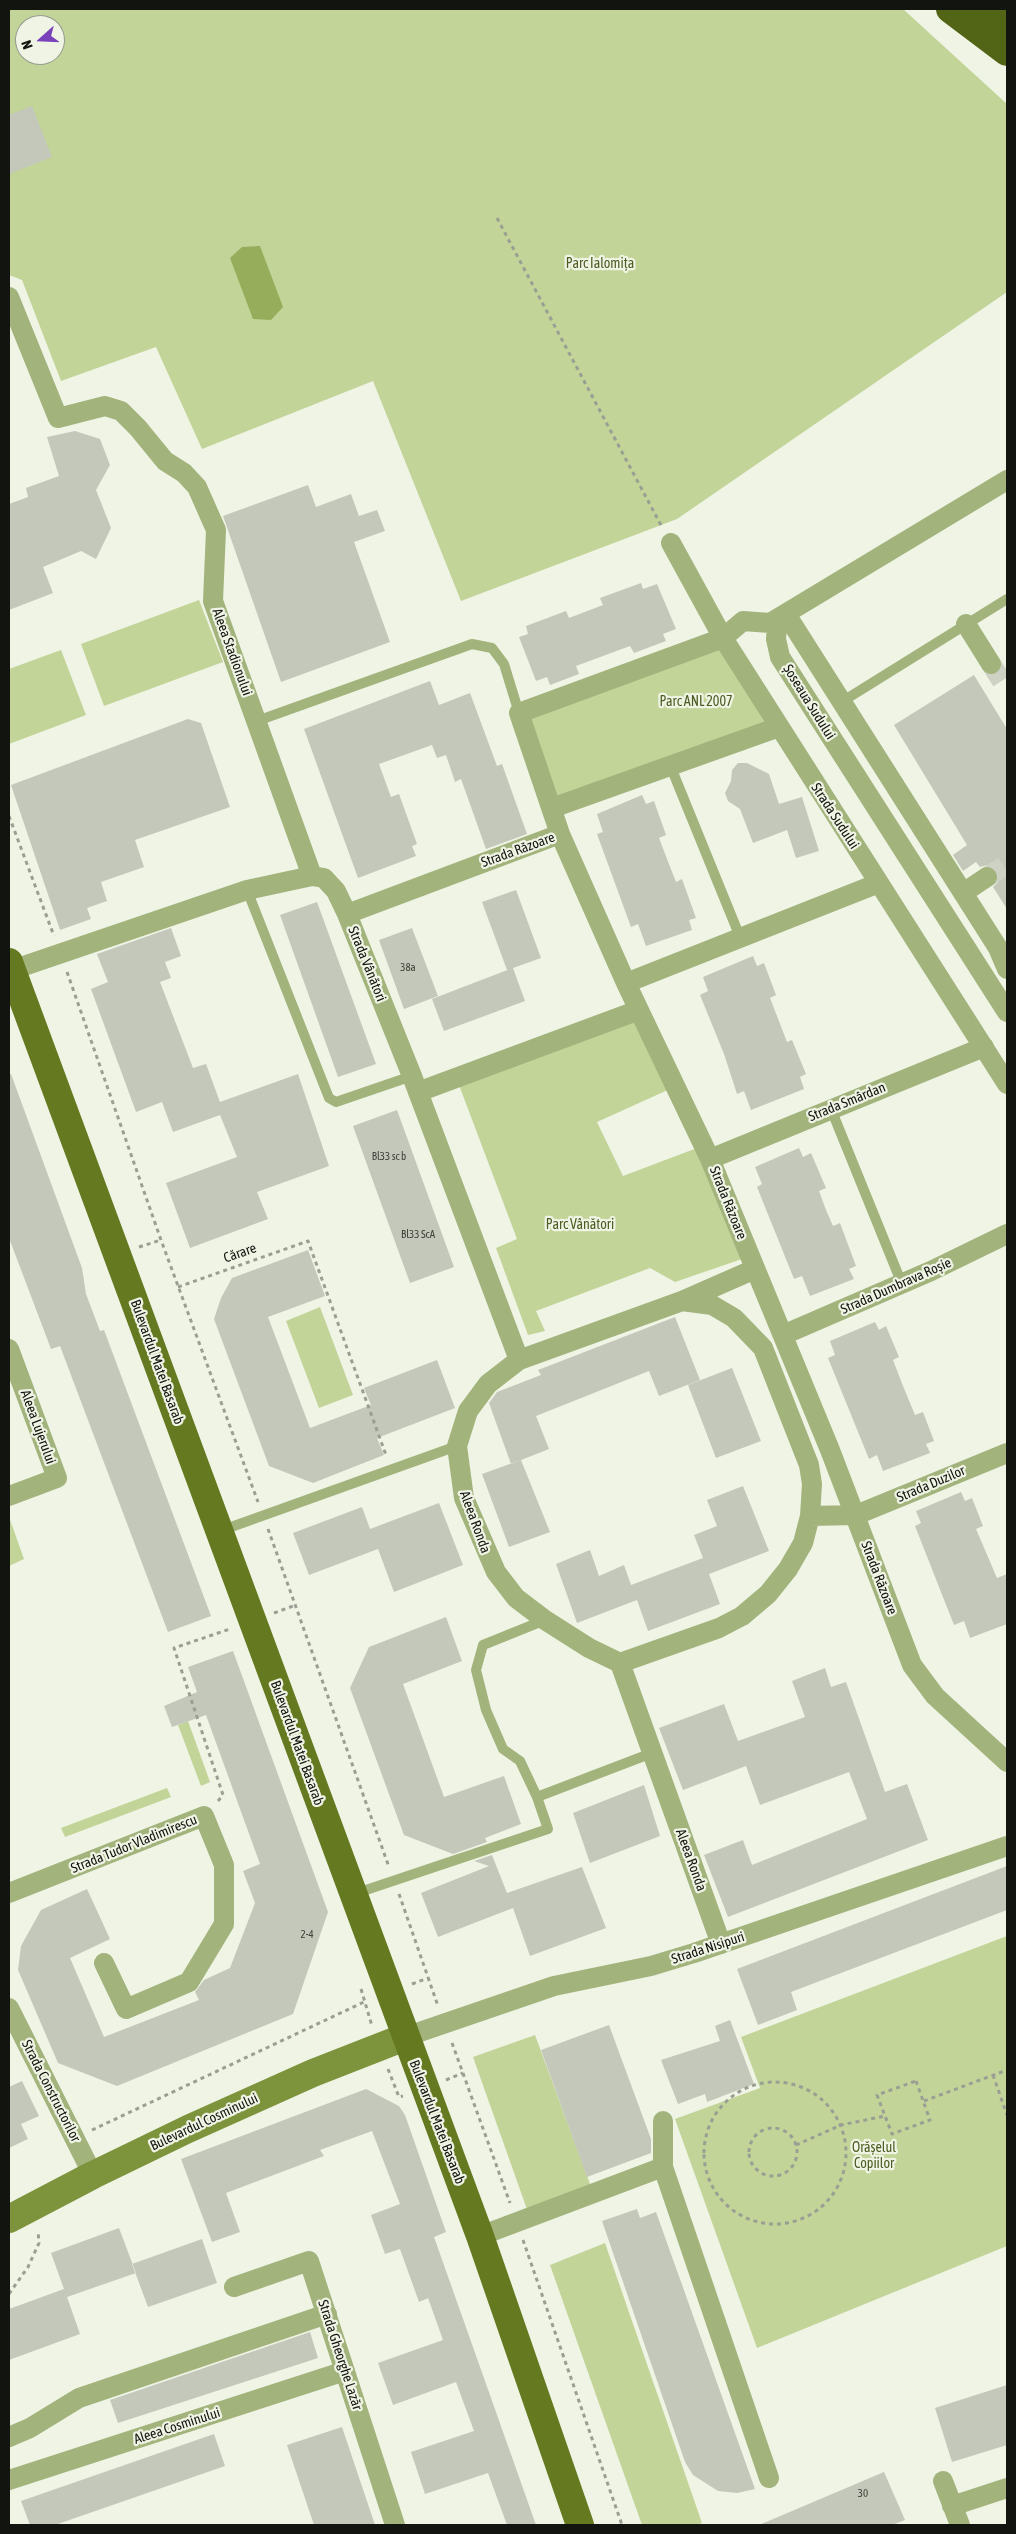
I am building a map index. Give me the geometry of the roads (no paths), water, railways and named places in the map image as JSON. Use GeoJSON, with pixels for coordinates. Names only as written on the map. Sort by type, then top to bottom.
{"type":"FeatureCollection","features":[{"type":"Feature","properties":{"kind":"highway"},"geometry":{"type":"LineString","coordinates":[[950,9],[1007,52]]}},
{"type":"Feature","properties":{"kind":"highway"},"geometry":{"type":"LineString","coordinates":[[971,9],[1007,36]]}},
{"type":"Feature","properties":{"kind":"highway"},"geometry":{"type":"LineString","coordinates":[[986,9],[1007,24]]}},
{"type":"Feature","properties":{"kind":"main road","name":"Bulevardul Matei Basarab"},"geometry":{"type":"LineString","coordinates":[[10,966],[480,2236],[580,2525]]}},
{"type":"Feature","properties":{"kind":"street","name":"Aleea Stadionului"},"geometry":{"type":"LineString","coordinates":[[9,297],[58,418],[105,406],[121,411],[138,428],[165,461],[184,474],[198,487],[216,530],[213,601],[312,876]]}},
{"type":"Feature","properties":{"kind":"street"},"geometry":{"type":"LineString","coordinates":[[560,834],[519,713],[723,638],[743,621],[770,623],[1007,480]]}},
{"type":"Feature","properties":{"kind":"street","name":"Strada Sudului"},"geometry":{"type":"LineString","coordinates":[[671,543],[723,638],[1007,1084]]}},
{"type":"Feature","properties":{"kind":"street","name":"Șoseaua Sudului"},"geometry":{"type":"LineString","coordinates":[[1007,969],[998,948],[843,701],[786,614],[777,625],[776,639],[780,657],[1007,1012]]}},
{"type":"Feature","properties":{"kind":"street"},"geometry":{"type":"LineString","coordinates":[[966,624],[991,664]]}},
{"type":"Feature","properties":{"kind":"street"},"geometry":{"type":"LineString","coordinates":[[552,808],[779,727]]}},
{"type":"Feature","properties":{"kind":"street","name":"Strada Răzoare"},"geometry":{"type":"LineString","coordinates":[[347,914],[560,834],[626,983],[710,1159],[856,1515],[912,1665],[935,1696],[1007,1762]]}},
{"type":"Feature","properties":{"kind":"street"},"geometry":{"type":"LineString","coordinates":[[10,966],[60,953],[247,890],[312,876]]}},
{"type":"Feature","properties":{"kind":"street","name":"Strada Vânători"},"geometry":{"type":"LineString","coordinates":[[312,876],[324,878],[336,891],[347,914],[415,1084],[519,1360]]}},
{"type":"Feature","properties":{"kind":"street"},"geometry":{"type":"LineString","coordinates":[[963,893],[986,877]]}},
{"type":"Feature","properties":{"kind":"street"},"geometry":{"type":"LineString","coordinates":[[626,983],[879,883]]}},
{"type":"Feature","properties":{"kind":"street"},"geometry":{"type":"LineString","coordinates":[[415,1084],[639,1010]]}},
{"type":"Feature","properties":{"kind":"street","name":"Strada Smârdan"},"geometry":{"type":"LineString","coordinates":[[710,1159],[984,1047]]}},
{"type":"Feature","properties":{"kind":"street","name":"Strada Dumbrava Roșie"},"geometry":{"type":"LineString","coordinates":[[783,1335],[902,1284],[1007,1234]]}},
{"type":"Feature","properties":{"kind":"street","name":"Aleea Ronda"},"geometry":{"type":"LineString","coordinates":[[721,1944],[620,1663],[589,1648],[545,1620],[516,1598],[496,1572],[464,1498],[457,1446],[468,1411],[488,1384],[519,1360],[682,1300],[755,1269]]}},
{"type":"Feature","properties":{"kind":"street"},"geometry":{"type":"LineString","coordinates":[[620,1663],[719,1628],[742,1616],[768,1594],[788,1568],[803,1543],[810,1516],[812,1484],[809,1465],[763,1348],[734,1318],[712,1306],[682,1300]]}},
{"type":"Feature","properties":{"kind":"street","name":"Aleea Lujerului"},"geometry":{"type":"LineString","coordinates":[[9,1349],[57,1478],[9,1496]]}},
{"type":"Feature","properties":{"kind":"street","name":"Strada Duzilor"},"geometry":{"type":"LineString","coordinates":[[856,1515],[1007,1453]]}},
{"type":"Feature","properties":{"kind":"street"},"geometry":{"type":"LineString","coordinates":[[810,1516],[856,1515]]}},
{"type":"Feature","properties":{"kind":"street","name":"Strada Tudor Vladimirescu"},"geometry":{"type":"LineString","coordinates":[[9,1894],[204,1816],[224,1865],[224,1924],[189,1982],[126,2009],[104,1964]]}},
{"type":"Feature","properties":{"kind":"street","name":"Strada Nisipuri"},"geometry":{"type":"LineString","coordinates":[[405,2037],[554,1986],[651,1966],[721,1944],[1007,1846]]}},
{"type":"Feature","properties":{"kind":"street","name":"Strada Constructorilor"},"geometry":{"type":"LineString","coordinates":[[9,2008],[93,2174]]}},
{"type":"Feature","properties":{"kind":"street","name":"Bulevardul Cosminului"},"geometry":{"type":"LineString","coordinates":[[18,2214],[93,2174],[188,2129],[405,2037]]}},
{"type":"Feature","properties":{"kind":"street"},"geometry":{"type":"LineString","coordinates":[[663,2121],[663,2167],[769,2478]]}},
{"type":"Feature","properties":{"kind":"street"},"geometry":{"type":"LineString","coordinates":[[480,2236],[663,2167]]}},
{"type":"Feature","properties":{"kind":"street","name":"Strada Gheorghe Lazăr"},"geometry":{"type":"LineString","coordinates":[[234,2287],[309,2261],[395,2525]]}},
{"type":"Feature","properties":{"kind":"street"},"geometry":{"type":"LineString","coordinates":[[9,2437],[30,2428],[79,2398],[327,2314]]}},
{"type":"Feature","properties":{"kind":"street","name":"Aleea Cosminului"},"geometry":{"type":"LineString","coordinates":[[9,2480],[345,2371]]}},
{"type":"Feature","properties":{"kind":"street"},"geometry":{"type":"LineString","coordinates":[[943,2481],[960,2525]]}},
{"type":"Feature","properties":{"kind":"street"},"geometry":{"type":"LineString","coordinates":[[952,2506],[1007,2488]]}},
{"type":"Feature","properties":{"kind":"lane"},"geometry":{"type":"LineString","coordinates":[[843,701],[1007,599]]}},
{"type":"Feature","properties":{"kind":"lane"},"geometry":{"type":"LineString","coordinates":[[257,721],[472,644],[492,648],[504,664],[519,713]]}},
{"type":"Feature","properties":{"kind":"lane"},"geometry":{"type":"LineString","coordinates":[[670,765],[740,937]]}},
{"type":"Feature","properties":{"kind":"lane"},"geometry":{"type":"LineString","coordinates":[[247,890],[329,1098],[336,1102],[415,1084]]}},
{"type":"Feature","properties":{"kind":"lane"},"geometry":{"type":"LineString","coordinates":[[831,1109],[902,1284]]}},
{"type":"Feature","properties":{"kind":"lane"},"geometry":{"type":"LineString","coordinates":[[219,1532],[457,1446]]}},
{"type":"Feature","properties":{"kind":"lane"},"geometry":{"type":"LineString","coordinates":[[353,1895],[548,1829],[537,1797],[520,1761],[503,1749],[486,1710],[476,1670],[483,1644],[545,1620]]}},
{"type":"Feature","properties":{"kind":"lane"},"geometry":{"type":"LineString","coordinates":[[537,1797],[652,1753]]}},
{"type":"Feature","properties":{"kind":"tunnel"},"geometry":{"type":"LineString","coordinates":[[991,664],[1007,689]]}},
{"type":"Feature","properties":{"kind":"tunnel"},"geometry":{"type":"LineString","coordinates":[[987,877],[1007,864]]}},
{"type":"Feature","properties":{"kind":"park label","name":"Parc Ialomița"},"geometry":{"type":"Point","coordinates":[600,264]}},
{"type":"Feature","properties":{"kind":"park label","name":"Parc ANL 2007"},"geometry":{"type":"Point","coordinates":[696,702]}},
{"type":"Feature","properties":{"kind":"park label","name":"Parc Vânători"},"geometry":{"type":"Point","coordinates":[580,1225]}},
{"type":"Feature","properties":{"kind":"park label","name":"Orășelul Copiilor"},"geometry":{"type":"Point","coordinates":[874,2156]}}]}
